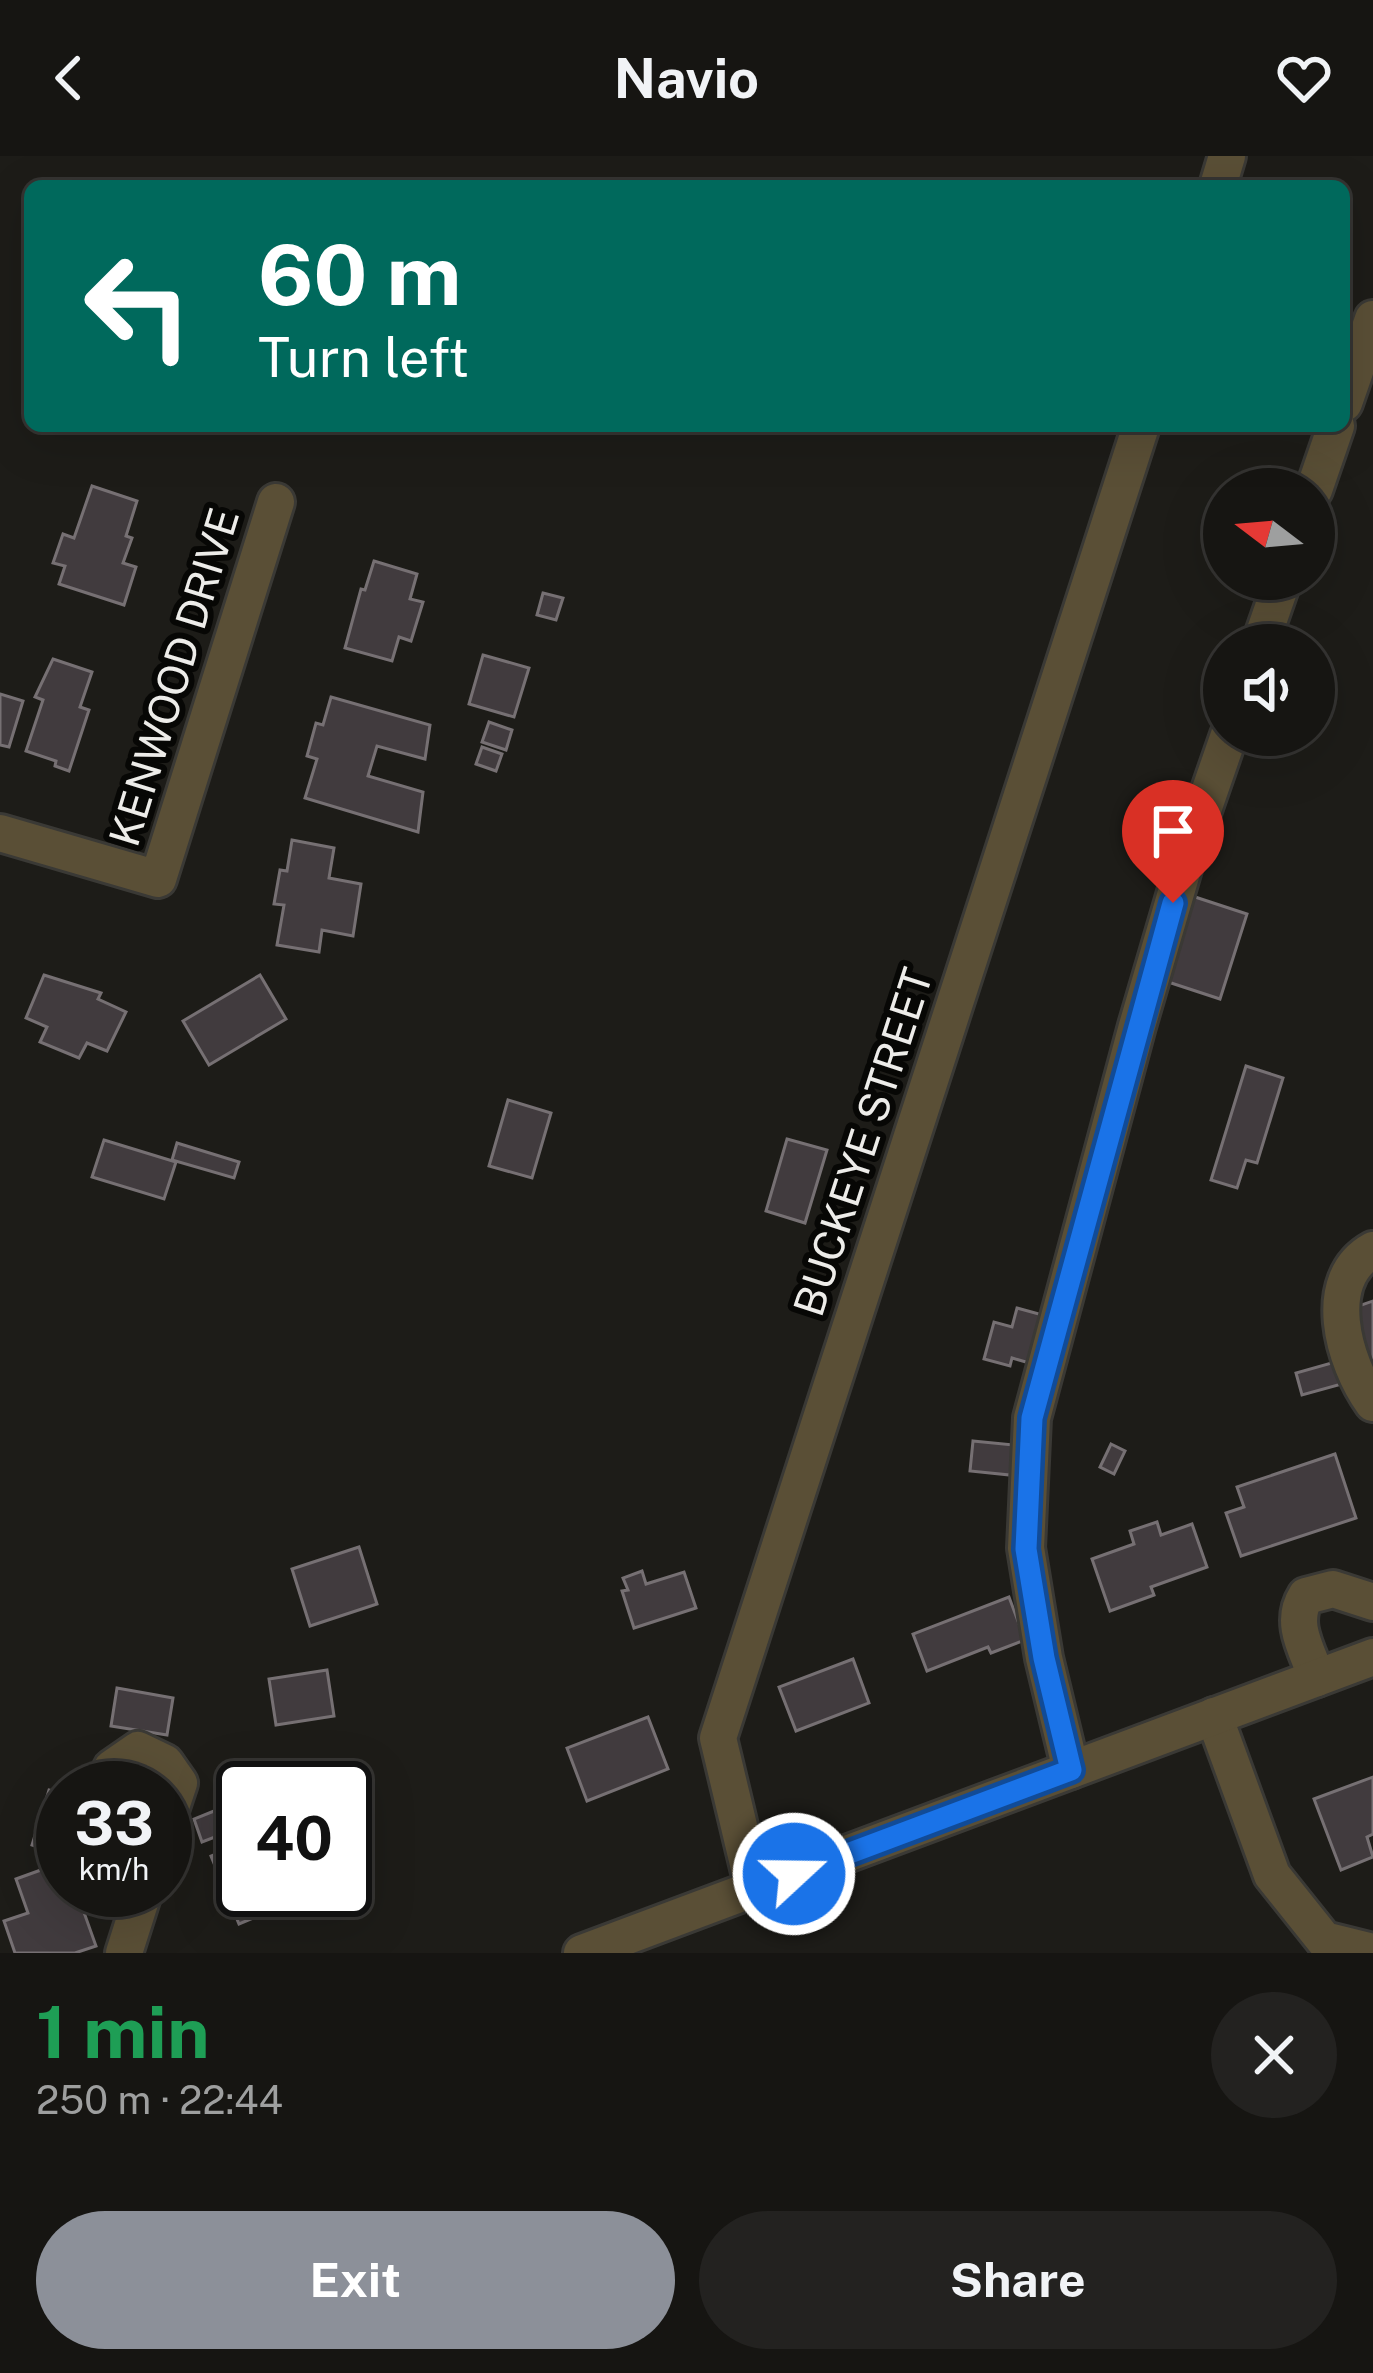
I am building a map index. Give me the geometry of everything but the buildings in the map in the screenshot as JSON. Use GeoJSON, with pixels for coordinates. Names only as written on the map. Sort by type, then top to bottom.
{"type":"FeatureCollection","features":[{"type":"Feature","properties":{"kind":"street"},"geometry":{"type":"LineString","coordinates":[[1350,386],[1373,320]]}},
{"type":"Feature","properties":{"kind":"street","name":"BUCKEYE STREET"},"geometry":{"type":"LineString","coordinates":[[754,1889],[718,1738],[1139,432]]}},
{"type":"Feature","properties":{"kind":"street"},"geometry":{"type":"LineString","coordinates":[[1322,468],[1334,432]]}},
{"type":"Feature","properties":{"kind":"street","name":"KENWOOD DRIVE"},"geometry":{"type":"LineString","coordinates":[[0,833],[158,879],[276,502]]}},
{"type":"Feature","properties":{"kind":"street"},"geometry":{"type":"LineString","coordinates":[[1071,1770],[1044,1658],[1026,1549],[1032,1418],[1137,1026],[1222,756]]}},
{"type":"Feature","properties":{"kind":"street"},"geometry":{"type":"LineString","coordinates":[[1373,1250],[1352,1264],[1343,1284],[1341,1311],[1357,1376],[1373,1402]]}},
{"type":"Feature","properties":{"kind":"street"},"geometry":{"type":"LineString","coordinates":[[1317,1678],[1297,1625],[1298,1607],[1306,1596],[1333,1589],[1373,1602]]}},
{"type":"Feature","properties":{"kind":"street"},"geometry":{"type":"LineString","coordinates":[[582,1953],[1373,1657]]}},
{"type":"Feature","properties":{"kind":"street"},"geometry":{"type":"LineString","coordinates":[[1214,1716],[1272,1875],[1324,1940],[1373,1952]]}},
{"type":"Feature","properties":{"kind":"street"},"geometry":{"type":"LineString","coordinates":[[122,1761],[138,1750],[161,1761]]}},
{"type":"Feature","properties":{"kind":"street"},"geometry":{"type":"LineString","coordinates":[[124,1953],[135,1917]]}},
{"type":"Feature","properties":{"kind":"route"},"geometry":{"type":"LineString","coordinates":[[794,1874],[1071,1770],[1044,1658],[1026,1549],[1032,1418],[1173,903]]}}]}
